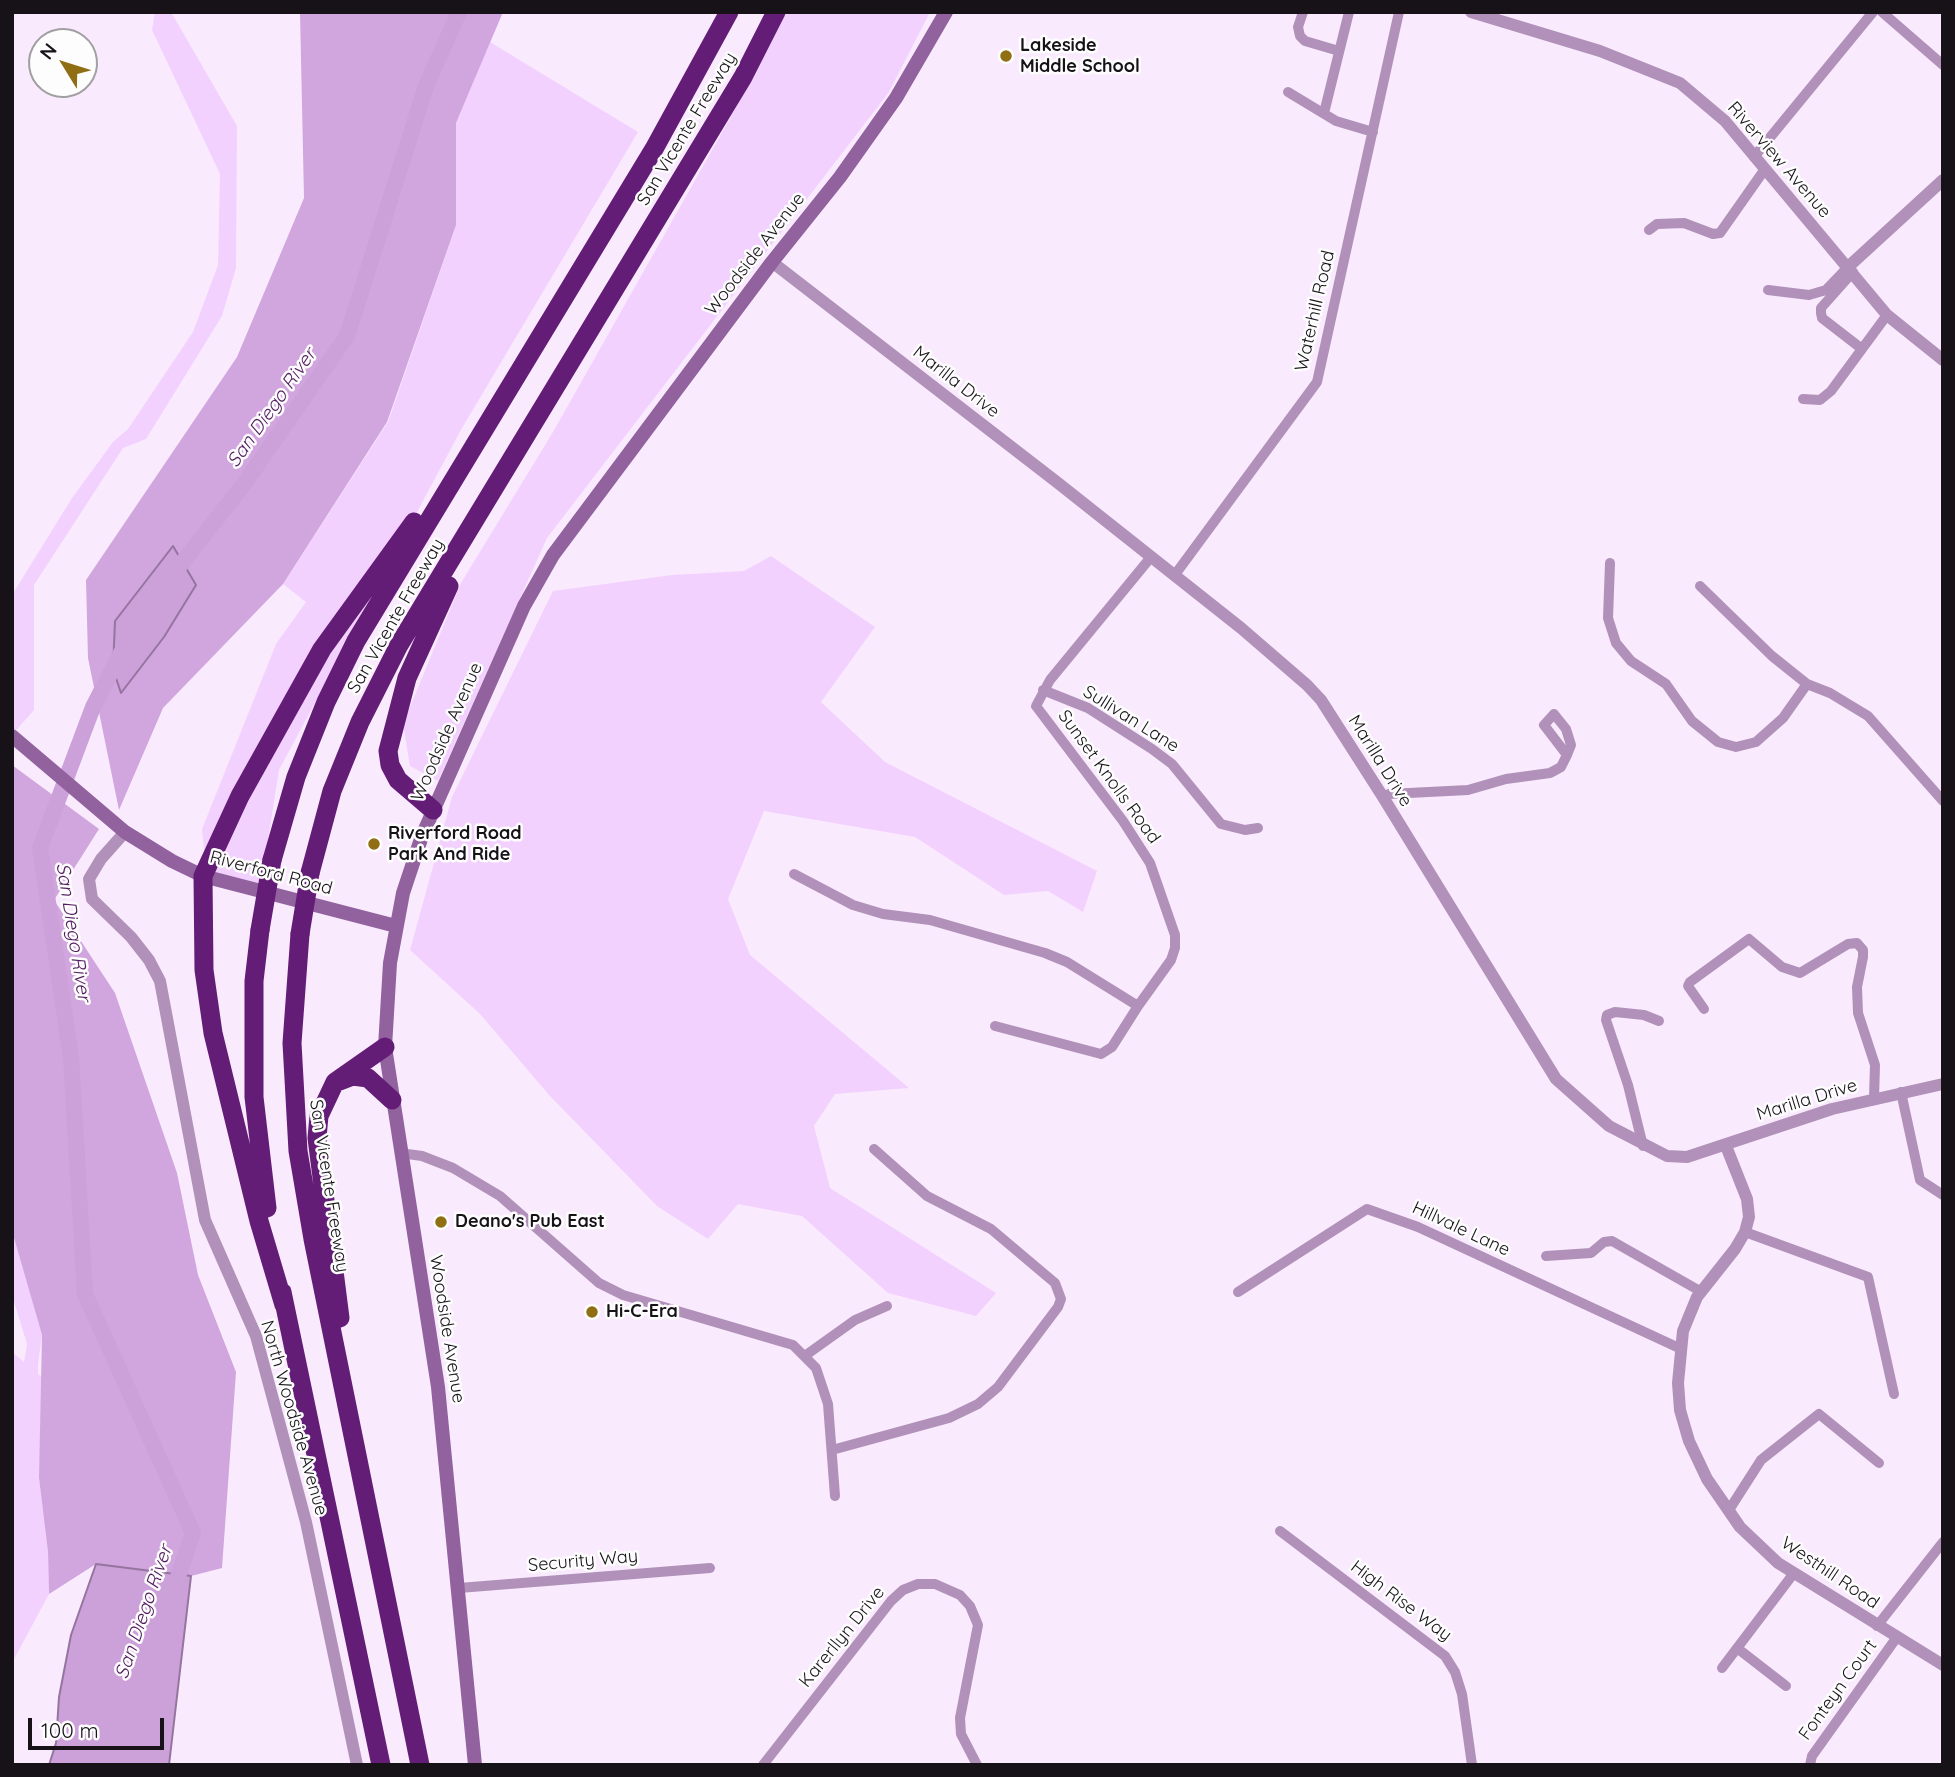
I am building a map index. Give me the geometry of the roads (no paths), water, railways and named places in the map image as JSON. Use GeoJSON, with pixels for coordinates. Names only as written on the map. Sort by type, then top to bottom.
{"type":"FeatureCollection","features":[{"type":"Feature","properties":{"kind":"highway","name":"San Vicente Freeway"},"geometry":{"type":"LineString","coordinates":[[381,1765],[284,1305],[265,1196],[254,1097],[254,981],[272,860],[296,777],[356,640],[654,149],[729,12]]}},
{"type":"Feature","properties":{"kind":"highway","name":"San Vicente Freeway"},"geometry":{"type":"LineString","coordinates":[[420,1765],[313,1239],[298,1151],[292,1042],[300,934],[310,873],[332,791],[360,722],[399,645],[743,77],[776,12]]}},
{"type":"Feature","properties":{"kind":"highway"},"geometry":{"type":"LineString","coordinates":[[433,810],[398,780],[390,765],[392,727],[407,678],[427,629],[548,400]]}},
{"type":"Feature","properties":{"kind":"highway"},"geometry":{"type":"LineString","coordinates":[[284,1305],[259,1221],[214,1033],[204,970],[202,876],[253,773],[322,649],[478,438]]}},
{"type":"Feature","properties":{"kind":"highway"},"geometry":{"type":"LineString","coordinates":[[348,1406],[337,1283],[317,1138],[319,1116],[335,1082],[385,1047]]}},
{"type":"Feature","properties":{"kind":"highway"},"geometry":{"type":"LineString","coordinates":[[335,1082],[353,1076],[368,1078],[392,1100]]}},
{"type":"Feature","properties":{"kind":"main road","name":"Woodside Avenue"},"geometry":{"type":"LineString","coordinates":[[475,1765],[438,1387],[385,1047],[396,926],[403,893],[433,810],[524,606],[553,555],[897,98],[946,12]]}},
{"type":"Feature","properties":{"kind":"main road","name":"Riverford Road"},"geometry":{"type":"LineString","coordinates":[[12,736],[125,832],[172,862],[202,876],[396,926]]}},
{"type":"Feature","properties":{"kind":"street"},"geometry":{"type":"LineString","coordinates":[[1303,12],[1298,27],[1300,36],[1305,41],[1339,51]]}},
{"type":"Feature","properties":{"kind":"street"},"geometry":{"type":"LineString","coordinates":[[1324,113],[1349,12]]}},
{"type":"Feature","properties":{"kind":"street","name":"Waterhill Road"},"geometry":{"type":"LineString","coordinates":[[1174,576],[1317,382],[1399,12]]}},
{"type":"Feature","properties":{"kind":"street","name":"Riverview Avenue"},"geometry":{"type":"LineString","coordinates":[[1471,12],[1600,51],[1680,83],[1725,121],[1887,315],[1943,360]]}},
{"type":"Feature","properties":{"kind":"street"},"geometry":{"type":"LineString","coordinates":[[1754,157],[1874,12]]}},
{"type":"Feature","properties":{"kind":"street"},"geometry":{"type":"LineString","coordinates":[[1882,12],[1943,65]]}},
{"type":"Feature","properties":{"kind":"street"},"geometry":{"type":"LineString","coordinates":[[1288,92],[1324,113],[1373,132]]}},
{"type":"Feature","properties":{"kind":"street"},"geometry":{"type":"LineString","coordinates":[[1649,230],[1657,224],[1684,223],[1713,234],[1720,233],[1765,169]]}},
{"type":"Feature","properties":{"kind":"street"},"geometry":{"type":"LineString","coordinates":[[1768,290],[1809,295],[1826,290],[1943,180]]}},
{"type":"Feature","properties":{"kind":"street","name":"Marilla Drive"},"geometry":{"type":"LineString","coordinates":[[772,262],[1151,557],[1307,685],[1321,700],[1383,797],[1556,1079],[1591,1112],[1643,1146],[1675,1158],[1697,1156],[1797,1120],[1874,1098],[1943,1084]]}},
{"type":"Feature","properties":{"kind":"street"},"geometry":{"type":"LineString","coordinates":[[1851,269],[1822,307],[1821,313],[1822,318],[1863,349]]}},
{"type":"Feature","properties":{"kind":"street"},"geometry":{"type":"LineString","coordinates":[[1803,399],[1820,400],[1863,349],[1887,315]]}},
{"type":"Feature","properties":{"kind":"street"},"geometry":{"type":"LineString","coordinates":[[1044,690],[1151,557]]}},
{"type":"Feature","properties":{"kind":"street"},"geometry":{"type":"LineString","coordinates":[[1610,563],[1608,618],[1616,643],[1631,661],[1666,684],[1692,721],[1718,742],[1736,747],[1756,742],[1783,718],[1807,684]]}},
{"type":"Feature","properties":{"kind":"street"},"geometry":{"type":"LineString","coordinates":[[1700,586],[1772,656],[1807,684],[1830,693],[1868,716],[1943,801]]}},
{"type":"Feature","properties":{"kind":"street","name":"Sullivan Lane"},"geometry":{"type":"LineString","coordinates":[[1044,690],[1088,708],[1172,764],[1220,824],[1245,830],[1258,828]]}},
{"type":"Feature","properties":{"kind":"street","name":"Sunset Knolls Road"},"geometry":{"type":"LineString","coordinates":[[1044,690],[1036,706],[1123,821],[1150,863],[1175,934],[1175,948],[1171,960],[1138,1006]]}},
{"type":"Feature","properties":{"kind":"street"},"geometry":{"type":"LineString","coordinates":[[1383,797],[1390,794],[1468,790],[1506,779],[1550,774],[1561,767],[1567,755]]}},
{"type":"Feature","properties":{"kind":"street","name":"North Woodside Avenue"},"geometry":{"type":"LineString","coordinates":[[125,832],[101,859],[89,879],[92,899],[131,937],[149,960],[160,981],[205,1220],[256,1336],[306,1522],[357,1765]]}},
{"type":"Feature","properties":{"kind":"street"},"geometry":{"type":"LineString","coordinates":[[794,874],[853,905],[883,914],[930,920],[1045,953],[1067,962],[1138,1006],[1112,1047],[1101,1054],[995,1026]]}},
{"type":"Feature","properties":{"kind":"street"},"geometry":{"type":"LineString","coordinates":[[1704,1009],[1688,986],[1692,978],[1749,939],[1786,970],[1800,973],[1848,944],[1857,943],[1863,950],[1857,987],[1858,1013],[1875,1065],[1874,1098]]}},
{"type":"Feature","properties":{"kind":"street"},"geometry":{"type":"LineString","coordinates":[[1643,1146],[1628,1085],[1606,1020],[1607,1015],[1615,1012],[1644,1015],[1659,1021]]}},
{"type":"Feature","properties":{"kind":"street"},"geometry":{"type":"LineString","coordinates":[[1901,1092],[1920,1180],[1943,1195]]}},
{"type":"Feature","properties":{"kind":"street"},"geometry":{"type":"LineString","coordinates":[[1726,1146],[1747,1199],[1749,1217],[1745,1232],[1868,1277],[1894,1394]]}},
{"type":"Feature","properties":{"kind":"street"},"geometry":{"type":"LineString","coordinates":[[832,1450],[949,1418],[978,1404],[998,1387],[1058,1307],[1061,1299],[1055,1283],[991,1229],[927,1196],[874,1149]]}},
{"type":"Feature","properties":{"kind":"street"},"geometry":{"type":"LineString","coordinates":[[400,1153],[422,1156],[453,1168],[500,1196],[599,1283],[623,1295],[793,1345],[806,1355],[816,1368],[828,1404],[835,1496]]}},
{"type":"Feature","properties":{"kind":"street","name":"Hillvale Lane"},"geometry":{"type":"LineString","coordinates":[[1238,1292],[1367,1209],[1418,1227],[1679,1348]]}},
{"type":"Feature","properties":{"kind":"street","name":"Westhill Road"},"geometry":{"type":"LineString","coordinates":[[1745,1232],[1700,1291],[1686,1319],[1679,1348],[1679,1397],[1685,1432],[1701,1468],[1729,1510],[1757,1544],[1794,1573],[1943,1665]]}},
{"type":"Feature","properties":{"kind":"street"},"geometry":{"type":"LineString","coordinates":[[1546,1256],[1591,1254],[1604,1242],[1612,1241],[1700,1291]]}},
{"type":"Feature","properties":{"kind":"street"},"geometry":{"type":"LineString","coordinates":[[806,1355],[855,1320],[887,1306]]}},
{"type":"Feature","properties":{"kind":"street"},"geometry":{"type":"LineString","coordinates":[[1729,1510],[1761,1460],[1819,1414],[1879,1464]]}},
{"type":"Feature","properties":{"kind":"street","name":"High Rise Way"},"geometry":{"type":"LineString","coordinates":[[1280,1531],[1445,1656],[1455,1672],[1462,1694],[1472,1765]]}},
{"type":"Feature","properties":{"kind":"street"},"geometry":{"type":"LineString","coordinates":[[1877,1626],[1943,1542]]}},
{"type":"Feature","properties":{"kind":"street","name":"Security Way"},"geometry":{"type":"LineString","coordinates":[[459,1588],[710,1568]]}},
{"type":"Feature","properties":{"kind":"street"},"geometry":{"type":"LineString","coordinates":[[1722,1668],[1794,1573]]}},
{"type":"Feature","properties":{"kind":"street","name":"Karerllyn Drive"},"geometry":{"type":"LineString","coordinates":[[763,1765],[891,1601],[910,1587],[934,1584],[960,1595],[970,1606],[978,1625],[960,1718],[961,1734],[977,1765]]}},
{"type":"Feature","properties":{"kind":"street","name":"Fonteyn Court"},"geometry":{"type":"LineString","coordinates":[[1811,1765],[1812,1756],[1897,1637]]}},
{"type":"Feature","properties":{"kind":"street"},"geometry":{"type":"LineString","coordinates":[[1737,1648],[1786,1686]]}},
{"type":"Feature","properties":{"kind":"water"},"geometry":{"type":"Polygon","coordinates":[[[173,546],[196,585],[164,637],[121,693],[113,669],[115,621],[173,546]]]}},
{"type":"Feature","properties":{"kind":"water"},"geometry":{"type":"Polygon","coordinates":[[[96,1564],[191,1576],[169,1765],[49,1765],[56,1743],[59,1697],[71,1635],[96,1564]]]}},
{"type":"Feature","properties":{"kind":"waterway","name":"San Diego River"},"geometry":{"type":"LineString","coordinates":[[171,577],[244,484],[347,336],[426,86],[459,12]]}},
{"type":"Feature","properties":{"kind":"waterway","name":"San Diego River"},"geometry":{"type":"LineString","coordinates":[[122,651],[93,707],[40,848],[71,1057],[85,1294],[193,1533],[172,1594]]}},
{"type":"Feature","properties":{"kind":"place","name":"Lakeside Middle School"},"geometry":{"type":"Point","coordinates":[1006,56]}},
{"type":"Feature","properties":{"kind":"place","name":"Riverford Road Park And Ride"},"geometry":{"type":"Point","coordinates":[374,844]}},
{"type":"Feature","properties":{"kind":"place","name":"Deano's Pub East"},"geometry":{"type":"Point","coordinates":[441,1222]}},
{"type":"Feature","properties":{"kind":"place","name":"Hi-C-Era"},"geometry":{"type":"Point","coordinates":[592,1312]}}]}
